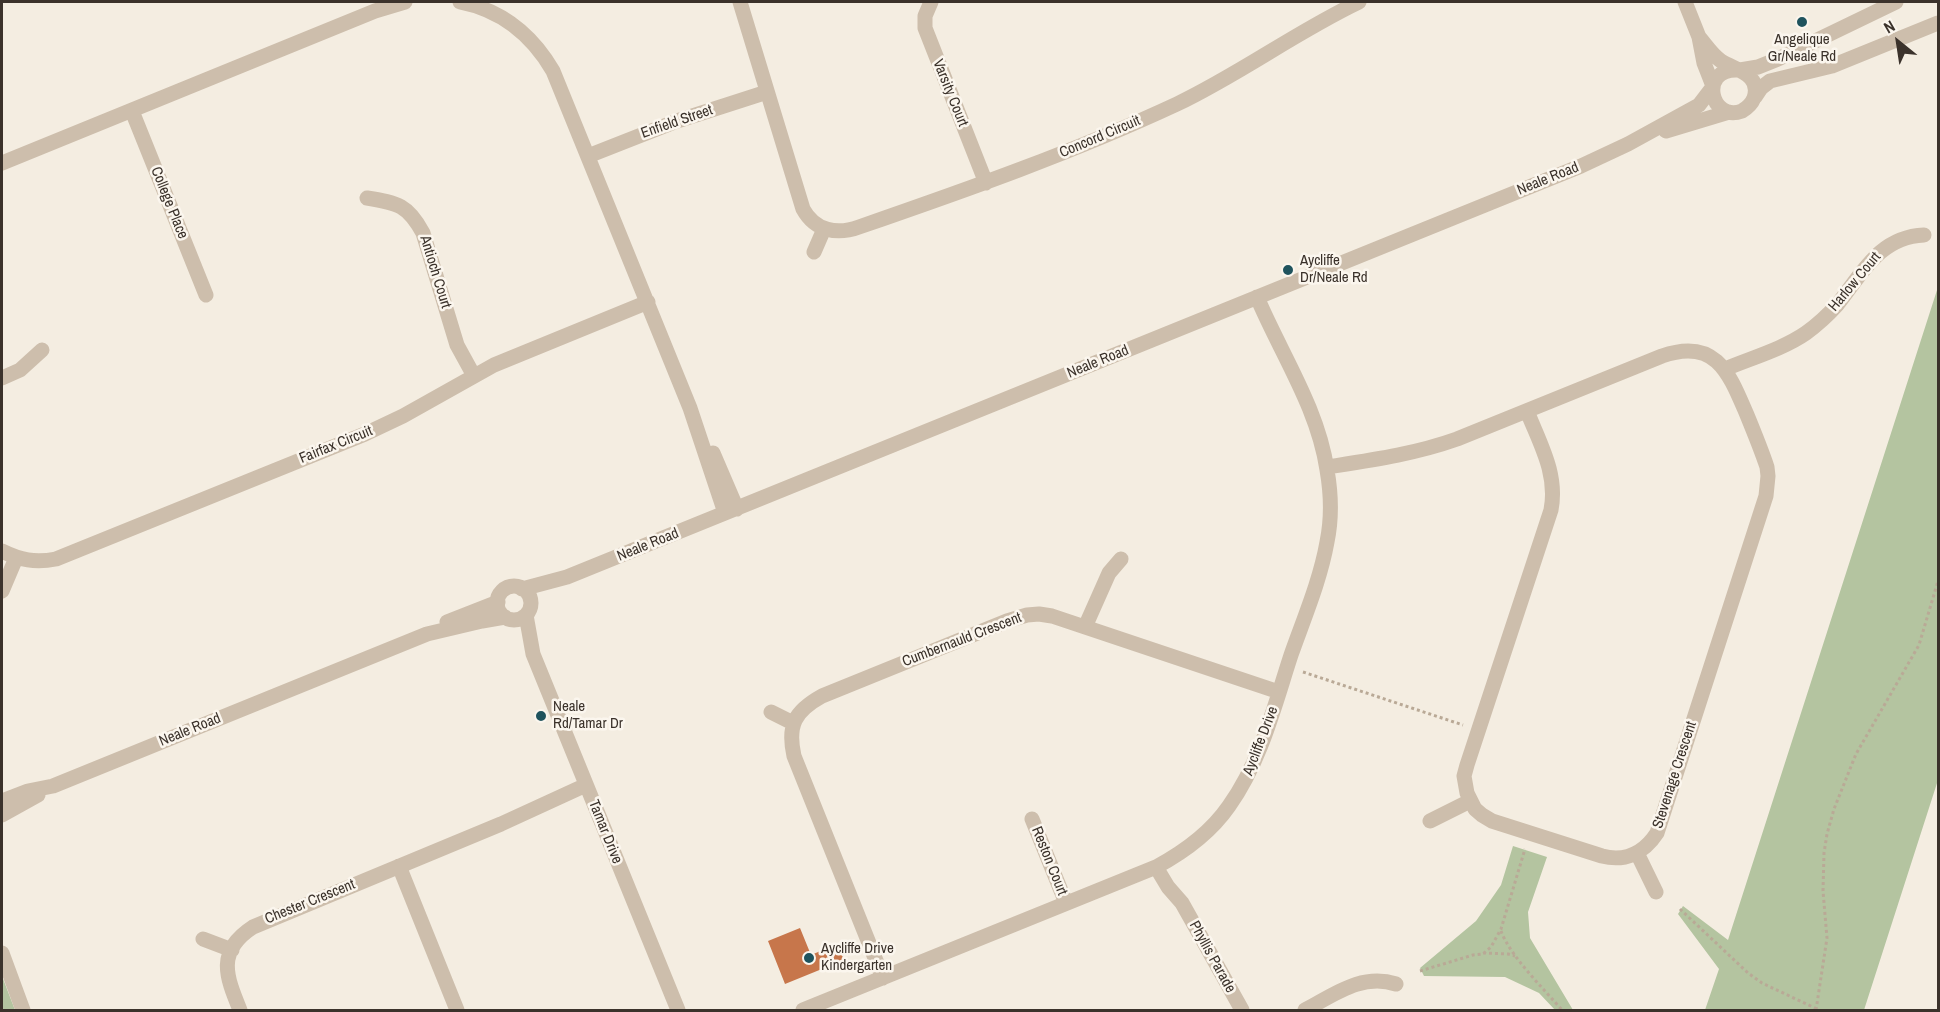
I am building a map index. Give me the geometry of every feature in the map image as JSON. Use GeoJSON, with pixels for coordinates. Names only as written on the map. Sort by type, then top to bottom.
{"type":"FeatureCollection","features":[{"type":"Feature","properties":{"kind":"street"},"geometry":{"type":"LineString","coordinates":[[2,163],[375,11],[405,2]]}},
{"type":"Feature","properties":{"kind":"street"},"geometry":{"type":"LineString","coordinates":[[460,2],[492,6],[522,31],[544,55],[559,85],[690,408],[717,462],[731,511]]}},
{"type":"Feature","properties":{"kind":"street"},"geometry":{"type":"LineString","coordinates":[[740,2],[803,209],[808,219],[824,229],[814,252]]}},
{"type":"Feature","properties":{"kind":"street","name":"Varsity Court"},"geometry":{"type":"LineString","coordinates":[[931,2],[925,16],[925,28],[986,183]]}},
{"type":"Feature","properties":{"kind":"street","name":"Concord Circuit"},"geometry":{"type":"LineString","coordinates":[[824,229],[852,230],[986,183],[1177,104],[1243,69],[1316,24],[1359,2]]}},
{"type":"Feature","properties":{"kind":"street"},"geometry":{"type":"LineString","coordinates":[[1685,2],[1699,37],[1704,63],[1713,87],[1714,100],[1718,106],[1729,112],[1748,107],[1761,88],[1770,81],[1832,66],[1938,23]]}},
{"type":"Feature","properties":{"kind":"street"},"geometry":{"type":"LineString","coordinates":[[1713,87],[1719,75],[1725,71],[1758,67],[1778,59],[1896,2]]}},
{"type":"Feature","properties":{"kind":"street"},"geometry":{"type":"LineString","coordinates":[[1699,37],[1715,56],[1751,78],[1755,97]]}},
{"type":"Feature","properties":{"kind":"street","name":"Neale Road"},"geometry":{"type":"LineString","coordinates":[[522,589],[567,577],[1581,166],[1628,144],[1699,105],[1713,87]]}},
{"type":"Feature","properties":{"kind":"street","name":"Enfield Street"},"geometry":{"type":"LineString","coordinates":[[588,156],[677,121],[767,92]]}},
{"type":"Feature","properties":{"kind":"street","name":"College Place"},"geometry":{"type":"LineString","coordinates":[[132,111],[206,295]]}},
{"type":"Feature","properties":{"kind":"street","name":"Neale Road"},"geometry":{"type":"LineString","coordinates":[[1628,144],[1729,112]]}},
{"type":"Feature","properties":{"kind":"street","name":"Antioch Court"},"geometry":{"type":"LineString","coordinates":[[367,198],[401,205],[416,219],[423,233],[457,345],[474,376]]}},
{"type":"Feature","properties":{"kind":"street","name":"Harlow Court"},"geometry":{"type":"LineString","coordinates":[[1725,369],[1804,334],[1837,304],[1858,275],[1878,253],[1888,245],[1902,239],[1924,235]]}},
{"type":"Feature","properties":{"kind":"street","name":"Aycliffe Drive"},"geometry":{"type":"LineString","coordinates":[[804,1011],[1161,864],[1193,843],[1232,802],[1255,762],[1279,693],[1328,542],[1330,518],[1327,467],[1320,438],[1286,354],[1279,324],[1263,295]]}},
{"type":"Feature","properties":{"kind":"street","name":"Fairfax Circuit"},"geometry":{"type":"LineString","coordinates":[[2,551],[16,558],[42,562],[56,559],[365,434],[402,417],[474,376],[513,357],[648,302]]}},
{"type":"Feature","properties":{"kind":"street"},"geometry":{"type":"LineString","coordinates":[[2,378],[20,370],[42,350]]}},
{"type":"Feature","properties":{"kind":"street"},"geometry":{"type":"LineString","coordinates":[[1327,467],[1428,449],[1676,351],[1699,353],[1711,358],[1725,369]]}},
{"type":"Feature","properties":{"kind":"street","name":"Stevenage Crescent"},"geometry":{"type":"LineString","coordinates":[[1637,853],[1651,842],[1662,819],[1766,496],[1768,476],[1764,457],[1735,387],[1725,369]]}},
{"type":"Feature","properties":{"kind":"street"},"geometry":{"type":"LineString","coordinates":[[1527,411],[1552,474],[1554,497],[1467,765],[1464,785],[1470,801],[1482,815],[1492,821],[1602,856],[1621,858],[1637,853],[1656,892]]}},
{"type":"Feature","properties":{"kind":"street"},"geometry":{"type":"LineString","coordinates":[[2,591],[16,558]]}},
{"type":"Feature","properties":{"kind":"street"},"geometry":{"type":"LineString","coordinates":[[1085,627],[1109,573],[1121,559]]}},
{"type":"Feature","properties":{"kind":"street","name":"Neale Road"},"geometry":{"type":"LineString","coordinates":[[529,609],[567,577]]}},
{"type":"Feature","properties":{"kind":"street"},"geometry":{"type":"LineString","coordinates":[[512,587],[522,589],[527,592],[529,609],[518,620],[507,618],[499,611],[498,602],[502,592],[506,589],[512,587]]}},
{"type":"Feature","properties":{"kind":"street","name":"Neale Road"},"geometry":{"type":"LineString","coordinates":[[2,815],[53,786],[427,634],[463,614],[484,609],[498,602]]}},
{"type":"Feature","properties":{"kind":"street","name":"Tamar Drive"},"geometry":{"type":"LineString","coordinates":[[529,609],[533,654]]}},
{"type":"Feature","properties":{"kind":"street","name":"Cumbernauld Crescent"},"geometry":{"type":"LineString","coordinates":[[793,723],[810,703],[822,696],[1018,617],[1039,614],[1085,627],[1279,693]]}},
{"type":"Feature","properties":{"kind":"street","name":"Neale Road"},"geometry":{"type":"LineString","coordinates":[[427,634],[482,621],[507,618]]}},
{"type":"Feature","properties":{"kind":"street","name":"Tamar Drive"},"geometry":{"type":"LineString","coordinates":[[507,618],[533,654],[678,1011]]}},
{"type":"Feature","properties":{"kind":"street"},"geometry":{"type":"LineString","coordinates":[[771,712],[793,723],[792,746],[797,769],[883,978]]}},
{"type":"Feature","properties":{"kind":"street","name":"Neale Road"},"geometry":{"type":"LineString","coordinates":[[2,801],[28,791],[53,786]]}},
{"type":"Feature","properties":{"kind":"street","name":"Chester Crescent"},"geometry":{"type":"LineString","coordinates":[[231,950],[243,933],[263,921],[587,789]]}},
{"type":"Feature","properties":{"kind":"street"},"geometry":{"type":"LineString","coordinates":[[1430,821],[1470,801]]}},
{"type":"Feature","properties":{"kind":"street","name":"Reston Court"},"geometry":{"type":"LineString","coordinates":[[1032,819],[1066,903]]}},
{"type":"Feature","properties":{"kind":"street","name":"Phyllis Parade"},"geometry":{"type":"LineString","coordinates":[[1161,864],[1167,887],[1182,903],[1242,1011]]}},
{"type":"Feature","properties":{"kind":"street"},"geometry":{"type":"LineString","coordinates":[[399,866],[458,1011]]}},
{"type":"Feature","properties":{"kind":"street"},"geometry":{"type":"LineString","coordinates":[[203,939],[231,950],[226,970],[240,1011]]}},
{"type":"Feature","properties":{"kind":"street"},"geometry":{"type":"LineString","coordinates":[[2,953],[23,1011]]}},
{"type":"Feature","properties":{"kind":"street"},"geometry":{"type":"LineString","coordinates":[[1305,1011],[1345,988],[1369,980],[1396,984]]}},
{"type":"Feature","properties":{"kind":"path"},"geometry":{"type":"LineString","coordinates":[[1680,909],[1748,974],[1817,1010],[1827,938],[1823,891],[1824,853],[1834,809],[1856,754],[1919,645],[1938,581]]}},
{"type":"Feature","properties":{"kind":"path"},"geometry":{"type":"LineString","coordinates":[[1303,672],[1463,725]]}},
{"type":"Feature","properties":{"kind":"path"},"geometry":{"type":"LineString","coordinates":[[1483,954],[1496,940],[1501,929],[1525,849]]}},
{"type":"Feature","properties":{"kind":"path"},"geometry":{"type":"LineString","coordinates":[[1501,929],[1506,943],[1562,1011]]}},
{"type":"Feature","properties":{"kind":"path"},"geometry":{"type":"LineString","coordinates":[[1420,971],[1473,955],[1508,954],[1517,957]]}},
{"type":"Feature","properties":{"kind":"green space"},"geometry":{"type":"Polygon","coordinates":[[[1938,287],[1938,780],[1864,1010],[1705,1010],[1719,969],[1678,914],[1683,906],[1728,940],[1938,287]]]}},
{"type":"Feature","properties":{"kind":"green space"},"geometry":{"type":"Polygon","coordinates":[[[1513,846],[1547,857],[1528,912],[1530,938],[1573,1010],[1555,1010],[1539,993],[1505,977],[1424,976],[1420,968],[1476,921],[1501,885],[1513,846]]]}},
{"type":"Feature","properties":{"kind":"green space"},"geometry":{"type":"Polygon","coordinates":[[[2,976],[15,1010],[2,1010],[2,976]]]}},
{"type":"Feature","properties":{"kind":"building","name":"Aycliffe Drive Kindergarten"},"geometry":{"type":"Polygon","coordinates":[[[800,928],[811,955],[837,944],[844,960],[785,984],[768,941],[800,928]]]}},
{"type":"Feature","properties":{"kind":"place","name":"Angelique Gr/Neale Rd"},"geometry":{"type":"Point","coordinates":[1802,22]}},
{"type":"Feature","properties":{"kind":"place","name":"Aycliffe Dr/Neale Rd"},"geometry":{"type":"Point","coordinates":[1288,270]}},
{"type":"Feature","properties":{"kind":"place","name":"Neale Rd/Tamar Dr"},"geometry":{"type":"Point","coordinates":[541,716]}},
{"type":"Feature","properties":{"kind":"place","name":"Aycliffe Drive Kindergarten"},"geometry":{"type":"Point","coordinates":[809,958]}}]}
